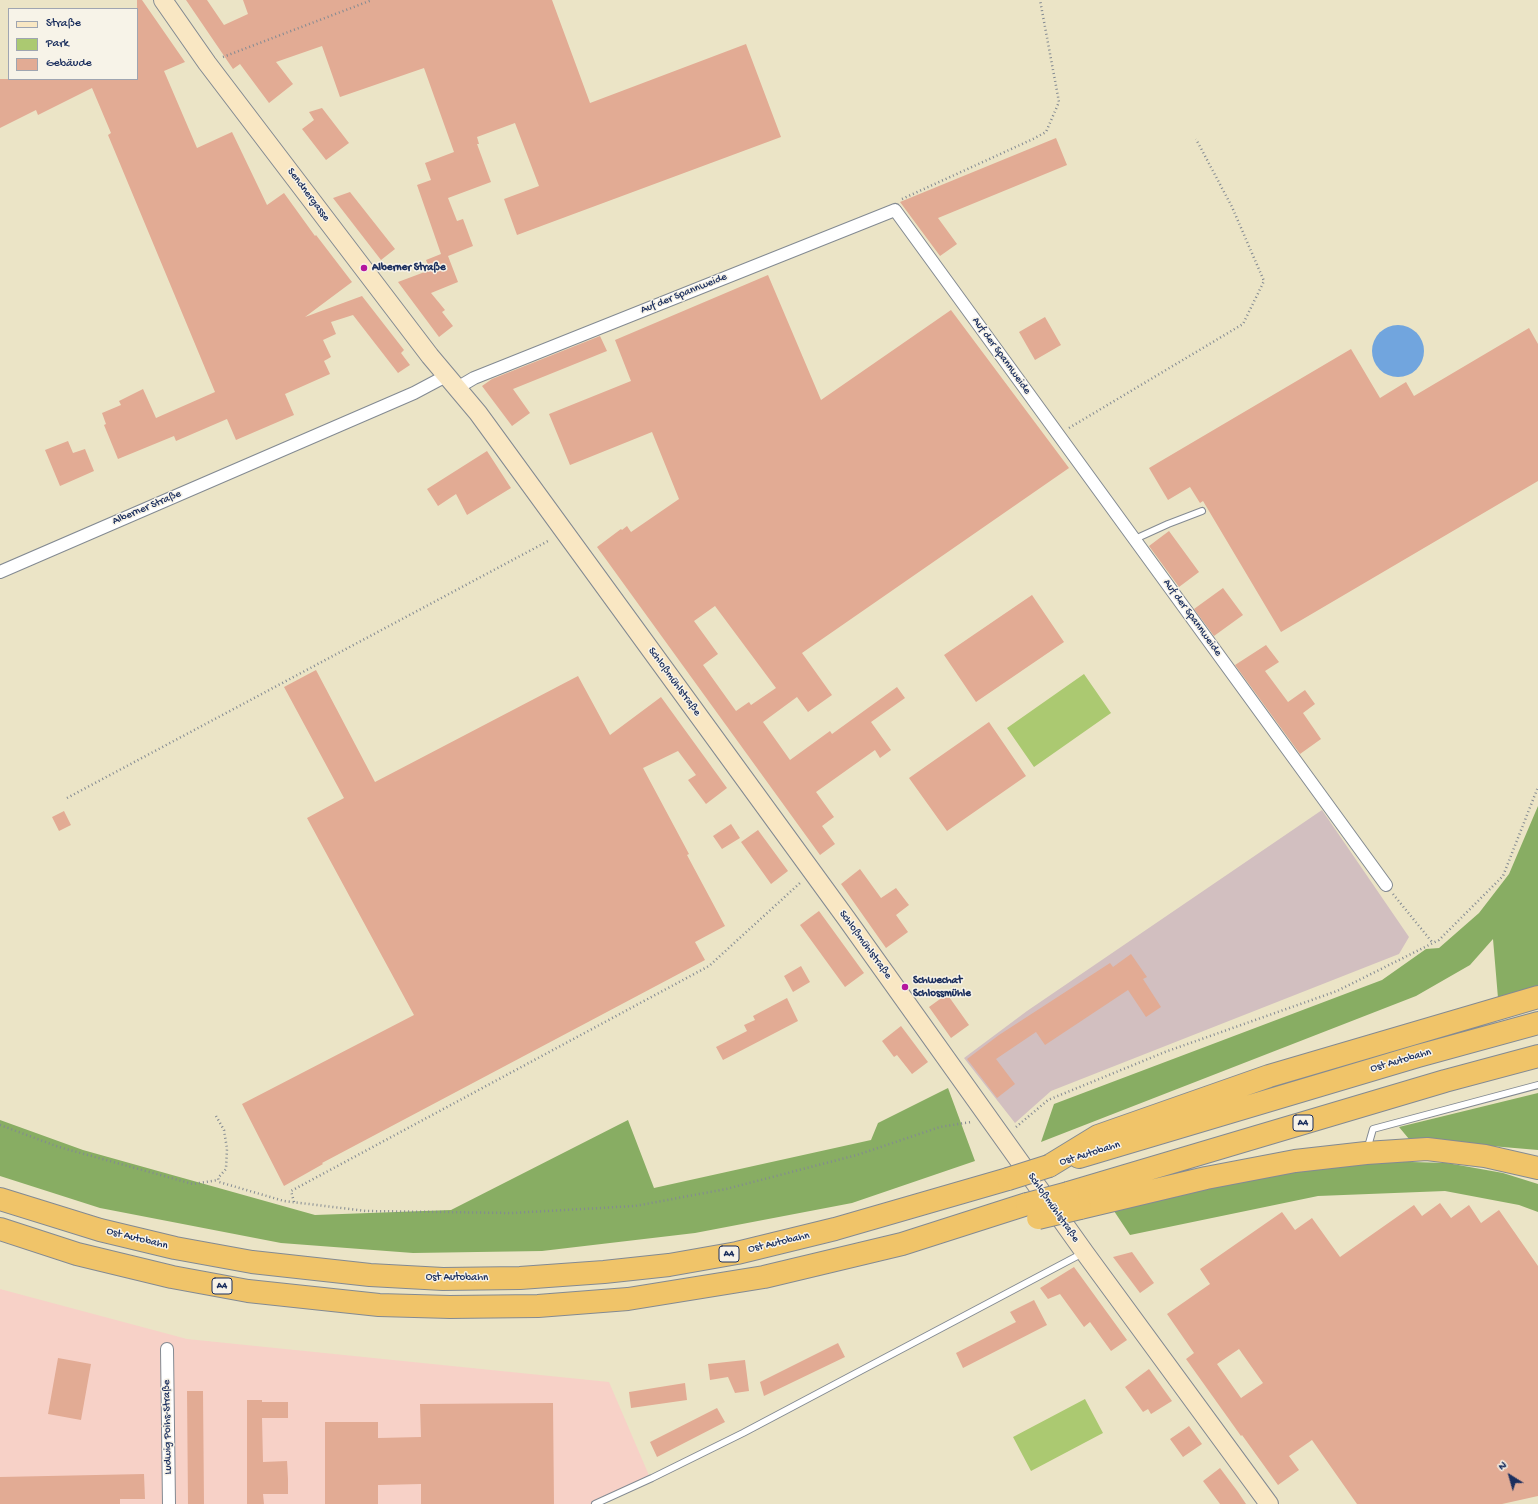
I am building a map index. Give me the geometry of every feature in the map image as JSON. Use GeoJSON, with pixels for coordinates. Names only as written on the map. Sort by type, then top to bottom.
{"type":"FeatureCollection","features":[{"type":"Feature","properties":{"kind":"highway"},"geometry":{"type":"LineString","coordinates":[[1049,1166],[1098,1136],[1269,1076],[1538,997]]}},
{"type":"Feature","properties":{"kind":"highway","name":"Ost Autobahn"},"geometry":{"type":"LineString","coordinates":[[0,1199],[100,1230],[175,1248],[252,1262],[370,1275],[443,1279],[520,1278],[604,1272],[668,1265],[737,1253],[835,1230],[1418,1056],[1538,1023]]}},
{"type":"Feature","properties":{"kind":"highway","name":"A4"},"geometry":{"type":"LineString","coordinates":[[0,1229],[77,1254],[172,1277],[248,1291],[371,1304],[457,1307],[546,1306],[628,1299],[682,1292],[764,1278],[902,1244],[961,1225],[1033,1211],[1074,1200],[1445,1081],[1538,1056]]}},
{"type":"Feature","properties":{"kind":"highway"},"geometry":{"type":"LineString","coordinates":[[1074,1200],[1296,1161],[1366,1153],[1427,1149],[1484,1156],[1538,1168]]}},
{"type":"Feature","properties":{"kind":"street","name":"Sendnergasse"},"geometry":{"type":"LineString","coordinates":[[163,0],[207,63],[451,382]]}},
{"type":"Feature","properties":{"kind":"street","name":"Auf der Spannweide"},"geometry":{"type":"LineString","coordinates":[[451,382],[474,378],[895,210],[1386,885]]}},
{"type":"Feature","properties":{"kind":"street","name":"Schloßmühlstraße"},"geometry":{"type":"LineString","coordinates":[[451,382],[478,413],[812,872],[1085,1253],[1269,1504]]}},
{"type":"Feature","properties":{"kind":"street","name":"Alberner Straße"},"geometry":{"type":"LineString","coordinates":[[0,572],[414,393],[451,382]]}},
{"type":"Feature","properties":{"kind":"street","name":"Ludwig Poihs-Straße"},"geometry":{"type":"LineString","coordinates":[[167,1349],[169,1504]]}},
{"type":"Feature","properties":{"kind":"lane"},"geometry":{"type":"LineString","coordinates":[[1135,539],[1202,511]]}},
{"type":"Feature","properties":{"kind":"lane"},"geometry":{"type":"LineString","coordinates":[[1366,1153],[1373,1128],[1538,1085]]}},
{"type":"Feature","properties":{"kind":"lane"},"geometry":{"type":"LineString","coordinates":[[595,1504],[652,1478],[736,1436],[1085,1253]]}},
{"type":"Feature","properties":{"kind":"path"},"geometry":{"type":"LineString","coordinates":[[207,63],[372,0]]}},
{"type":"Feature","properties":{"kind":"path"},"geometry":{"type":"LineString","coordinates":[[895,210],[893,203],[1046,132],[1059,102],[1040,0]]}},
{"type":"Feature","properties":{"kind":"path"},"geometry":{"type":"LineString","coordinates":[[1058,434],[1244,324],[1264,281],[1232,207],[1196,139]]}},
{"type":"Feature","properties":{"kind":"path"},"geometry":{"type":"LineString","coordinates":[[67,798],[565,533]]}},
{"type":"Feature","properties":{"kind":"path"},"geometry":{"type":"LineString","coordinates":[[1004,1139],[1048,1100],[1165,1052],[1337,990],[1432,942],[1439,940],[1503,876],[1538,787]]}},
{"type":"Feature","properties":{"kind":"path"},"geometry":{"type":"LineString","coordinates":[[294,1202],[291,1190],[708,966],[812,872]]}},
{"type":"Feature","properties":{"kind":"path"},"geometry":{"type":"LineString","coordinates":[[1386,885],[1432,942]]}},
{"type":"Feature","properties":{"kind":"path"},"geometry":{"type":"LineString","coordinates":[[216,1116],[224,1130],[227,1149],[226,1169],[218,1180]]}},
{"type":"Feature","properties":{"kind":"path"},"geometry":{"type":"LineString","coordinates":[[0,1125],[58,1147],[193,1184],[218,1180],[219,1182],[284,1201],[366,1211],[512,1213],[635,1206],[726,1189],[858,1155],[940,1127],[989,1117]]}},
{"type":"Feature","properties":{"kind":"shaded area"},"geometry":{"type":"Polygon","coordinates":[[[1322,810],[1409,937],[1399,954],[1051,1091],[1015,1123],[964,1058],[1027,1011],[1322,810]]]}},
{"type":"Feature","properties":{"kind":"shaded area"},"geometry":{"type":"Polygon","coordinates":[[[0,1289],[187,1339],[609,1382],[651,1480],[603,1504],[0,1504],[0,1289]]]}},
{"type":"Feature","properties":{"kind":"green space"},"geometry":{"type":"Polygon","coordinates":[[[1084,674],[1111,713],[1034,767],[1007,728],[1084,674]]]}},
{"type":"Feature","properties":{"kind":"green space"},"geometry":{"type":"Polygon","coordinates":[[[1538,806],[1538,987],[1498,998],[1493,939],[1470,965],[1416,996],[1041,1142],[1054,1104],[1382,980],[1426,949],[1439,948],[1479,913],[1509,874],[1538,806]]]}},
{"type":"Feature","properties":{"kind":"green space"},"geometry":{"type":"Polygon","coordinates":[[[948,1088],[975,1161],[852,1203],[695,1233],[542,1251],[413,1253],[281,1243],[100,1208],[0,1176],[0,1120],[83,1150],[315,1215],[451,1210],[628,1120],[654,1188],[871,1140],[878,1123],[948,1088]]]}},
{"type":"Feature","properties":{"kind":"green space"},"geometry":{"type":"Polygon","coordinates":[[[1538,1093],[1538,1150],[1409,1139],[1399,1127],[1538,1093]]]}},
{"type":"Feature","properties":{"kind":"green space"},"geometry":{"type":"Polygon","coordinates":[[[1374,1161],[1447,1163],[1503,1173],[1538,1184],[1538,1212],[1519,1205],[1445,1191],[1318,1196],[1130,1235],[1114,1211],[1265,1176],[1374,1161]]]}},
{"type":"Feature","properties":{"kind":"green space"},"geometry":{"type":"Polygon","coordinates":[[[1085,1399],[1103,1433],[1031,1471],[1013,1437],[1085,1399]]]}},
{"type":"Feature","properties":{"kind":"water"},"geometry":{"type":"Polygon","coordinates":[[[1393,325],[1403,325],[1417,332],[1424,346],[1424,356],[1417,370],[1403,377],[1393,377],[1383,373],[1376,366],[1372,356],[1372,346],[1376,336],[1383,329],[1393,325]]]}},
{"type":"Feature","properties":{"kind":"building"},"geometry":{"type":"Polygon","coordinates":[[[137,0],[142,0],[185,62],[164,71],[197,148],[232,132],[267,205],[284,193],[315,236],[316,235],[352,282],[305,317],[362,296],[404,350],[401,353],[410,365],[398,373],[353,315],[331,322],[336,334],[323,340],[331,357],[324,361],[330,374],[285,394],[294,415],[236,440],[227,419],[176,441],[174,436],[118,459],[104,425],[106,424],[102,413],[121,405],[119,401],[143,389],[156,418],[215,392],[108,135],[111,133],[92,88],[38,115],[36,110],[0,128],[0,79],[138,80],[137,0]]]}},
{"type":"Feature","properties":{"kind":"building"},"geometry":{"type":"Polygon","coordinates":[[[186,0],[207,0],[224,25],[248,14],[243,0],[552,0],[590,103],[746,44],[781,137],[517,235],[504,199],[539,186],[515,123],[477,137],[479,144],[477,144],[491,182],[448,198],[457,221],[463,219],[473,246],[448,256],[458,282],[431,293],[445,310],[442,312],[453,326],[439,337],[398,282],[430,270],[426,260],[441,254],[417,185],[431,180],[425,163],[454,152],[424,68],[340,97],[322,46],[276,62],[293,84],[269,103],[240,64],[233,69],[186,0]]]}},
{"type":"Feature","properties":{"kind":"building"},"geometry":{"type":"Polygon","coordinates":[[[322,108],[349,143],[326,160],[302,129],[314,120],[309,112],[322,108]]]}},
{"type":"Feature","properties":{"kind":"building"},"geometry":{"type":"Polygon","coordinates":[[[1056,138],[1067,165],[938,218],[957,244],[940,256],[900,202],[1056,138]]]}},
{"type":"Feature","properties":{"kind":"building"},"geometry":{"type":"Polygon","coordinates":[[[350,192],[395,249],[381,260],[333,198],[350,192]]]}},
{"type":"Feature","properties":{"kind":"building"},"geometry":{"type":"Polygon","coordinates":[[[768,275],[821,400],[951,310],[1069,468],[802,653],[832,695],[808,712],[797,697],[763,722],[790,760],[830,731],[832,734],[897,687],[905,698],[871,722],[891,750],[880,758],[875,750],[816,792],[834,817],[822,826],[835,844],[820,855],[597,547],[627,526],[631,532],[679,499],[652,432],[570,465],[549,414],[631,381],[615,340],[768,275]],[[715,606],[694,621],[718,654],[703,665],[736,711],[749,702],[751,705],[776,688],[715,606]]]}},
{"type":"Feature","properties":{"kind":"building"},"geometry":{"type":"Polygon","coordinates":[[[1045,317],[1061,345],[1035,360],[1019,332],[1045,317]]]}},
{"type":"Feature","properties":{"kind":"building"},"geometry":{"type":"Polygon","coordinates":[[[1529,328],[1538,344],[1538,481],[1281,632],[1203,501],[1200,503],[1190,487],[1168,500],[1149,468],[1351,349],[1380,398],[1406,382],[1414,396],[1529,328]]]}},
{"type":"Feature","properties":{"kind":"building"},"geometry":{"type":"Polygon","coordinates":[[[600,336],[607,351],[513,389],[530,413],[512,426],[482,386],[492,379],[600,336]]]}},
{"type":"Feature","properties":{"kind":"building"},"geometry":{"type":"Polygon","coordinates":[[[68,441],[73,453],[85,449],[94,471],[60,486],[45,450],[68,441]]]}},
{"type":"Feature","properties":{"kind":"building"},"geometry":{"type":"Polygon","coordinates":[[[487,451],[511,488],[467,515],[456,494],[438,506],[427,489],[487,451]]]}},
{"type":"Feature","properties":{"kind":"building"},"geometry":{"type":"Polygon","coordinates":[[[1169,531],[1199,572],[1179,587],[1149,546],[1169,531]]]}},
{"type":"Feature","properties":{"kind":"building"},"geometry":{"type":"Polygon","coordinates":[[[1223,588],[1243,615],[1214,636],[1194,609],[1223,588]]]}},
{"type":"Feature","properties":{"kind":"building"},"geometry":{"type":"Polygon","coordinates":[[[1032,595],[1064,642],[976,702],[944,655],[1032,595]]]}},
{"type":"Feature","properties":{"kind":"building"},"geometry":{"type":"Polygon","coordinates":[[[1266,645],[1279,662],[1265,671],[1288,702],[1305,690],[1315,704],[1303,713],[1321,739],[1300,754],[1235,665],[1266,645]]]}},
{"type":"Feature","properties":{"kind":"building"},"geometry":{"type":"Polygon","coordinates":[[[316,670],[375,782],[578,676],[610,735],[661,697],[727,788],[706,804],[688,780],[696,775],[678,751],[643,768],[689,854],[687,855],[725,926],[695,942],[705,960],[322,1163],[323,1164],[284,1186],[242,1104],[414,1015],[307,818],[344,798],[284,687],[316,670]]]}},
{"type":"Feature","properties":{"kind":"building"},"geometry":{"type":"Polygon","coordinates":[[[989,722],[1026,776],[947,831],[909,778],[989,722]]]}},
{"type":"Feature","properties":{"kind":"building"},"geometry":{"type":"Polygon","coordinates":[[[64,811],[71,825],[59,831],[52,817],[64,811]]]}},
{"type":"Feature","properties":{"kind":"building"},"geometry":{"type":"Polygon","coordinates":[[[731,824],[740,838],[722,849],[713,836],[731,824]]]}},
{"type":"Feature","properties":{"kind":"building"},"geometry":{"type":"Polygon","coordinates":[[[758,830],[788,871],[771,884],[741,842],[758,830]]]}},
{"type":"Feature","properties":{"kind":"building"},"geometry":{"type":"Polygon","coordinates":[[[860,869],[881,898],[896,888],[909,905],[896,915],[908,932],[886,948],[841,884],[860,869]]]}},
{"type":"Feature","properties":{"kind":"building"},"geometry":{"type":"Polygon","coordinates":[[[819,911],[864,973],[845,987],[800,925],[819,911]]]}},
{"type":"Feature","properties":{"kind":"building"},"geometry":{"type":"Polygon","coordinates":[[[1131,954],[1147,977],[1143,979],[1161,1007],[1146,1017],[1128,990],[1045,1045],[1036,1032],[996,1059],[1015,1084],[997,1098],[967,1059],[999,1035],[1110,963],[1113,967],[1131,954]]]}},
{"type":"Feature","properties":{"kind":"building"},"geometry":{"type":"Polygon","coordinates":[[[801,966],[810,982],[793,992],[784,976],[801,966]]]}},
{"type":"Feature","properties":{"kind":"building"},"geometry":{"type":"Polygon","coordinates":[[[947,994],[969,1025],[951,1038],[929,1007],[947,994]]]}},
{"type":"Feature","properties":{"kind":"building"},"geometry":{"type":"Polygon","coordinates":[[[787,998],[798,1021],[723,1060],[716,1047],[747,1031],[744,1025],[755,1020],[753,1016],[787,998]]]}},
{"type":"Feature","properties":{"kind":"building"},"geometry":{"type":"Polygon","coordinates":[[[901,1026],[928,1062],[912,1074],[897,1055],[894,1057],[882,1041],[901,1026]]]}},
{"type":"Feature","properties":{"kind":"building"},"geometry":{"type":"Polygon","coordinates":[[[1440,1203],[1451,1218],[1469,1205],[1481,1223],[1499,1210],[1538,1266],[1538,1496],[1502,1504],[1357,1504],[1312,1440],[1289,1456],[1299,1470],[1278,1485],[1186,1359],[1194,1353],[1167,1314],[1210,1284],[1200,1269],[1282,1212],[1295,1230],[1312,1218],[1340,1257],[1414,1205],[1422,1216],[1440,1203]],[[1239,1349],[1217,1364],[1241,1398],[1263,1383],[1239,1349]]]}},
{"type":"Feature","properties":{"kind":"building"},"geometry":{"type":"Polygon","coordinates":[[[1132,1252],[1154,1283],[1140,1293],[1113,1257],[1132,1252]]]}},
{"type":"Feature","properties":{"kind":"building"},"geometry":{"type":"Polygon","coordinates":[[[1074,1267],[1127,1340],[1111,1351],[1090,1322],[1084,1327],[1060,1294],[1048,1299],[1040,1288],[1074,1267]]]}},
{"type":"Feature","properties":{"kind":"building"},"geometry":{"type":"Polygon","coordinates":[[[1034,1300],[1047,1325],[963,1368],[956,1353],[1016,1322],[1010,1312],[1034,1300]]]}},
{"type":"Feature","properties":{"kind":"building"},"geometry":{"type":"Polygon","coordinates":[[[838,1343],[845,1357],[764,1396],[760,1382],[838,1343]]]}},
{"type":"Feature","properties":{"kind":"building"},"geometry":{"type":"Polygon","coordinates":[[[58,1358],[91,1364],[81,1420],[48,1414],[58,1358]]]}},
{"type":"Feature","properties":{"kind":"building"},"geometry":{"type":"Polygon","coordinates":[[[745,1360],[749,1391],[735,1393],[728,1377],[710,1380],[708,1364],[745,1360]]]}},
{"type":"Feature","properties":{"kind":"building"},"geometry":{"type":"Polygon","coordinates":[[[1149,1369],[1172,1401],[1151,1414],[1148,1409],[1143,1412],[1125,1387],[1149,1369]]]}},
{"type":"Feature","properties":{"kind":"building"},"geometry":{"type":"Polygon","coordinates":[[[685,1383],[687,1400],[631,1408],[629,1392],[685,1383]]]}},
{"type":"Feature","properties":{"kind":"building"},"geometry":{"type":"Polygon","coordinates":[[[187,1391],[203,1391],[204,1504],[188,1504],[187,1391]]]}},
{"type":"Feature","properties":{"kind":"building"},"geometry":{"type":"Polygon","coordinates":[[[247,1400],[262,1400],[262,1402],[288,1402],[288,1418],[262,1418],[263,1462],[287,1461],[288,1479],[288,1494],[263,1494],[264,1504],[247,1504],[247,1400]]]}},
{"type":"Feature","properties":{"kind":"building"},"geometry":{"type":"Polygon","coordinates":[[[553,1403],[554,1504],[421,1504],[421,1484],[378,1485],[378,1504],[325,1504],[325,1422],[378,1422],[378,1438],[421,1437],[420,1404],[553,1403]]]}},
{"type":"Feature","properties":{"kind":"building"},"geometry":{"type":"Polygon","coordinates":[[[717,1408],[725,1422],[657,1457],[650,1442],[717,1408]]]}},
{"type":"Feature","properties":{"kind":"building"},"geometry":{"type":"Polygon","coordinates":[[[1189,1426],[1202,1444],[1183,1457],[1170,1439],[1189,1426]]]}},
{"type":"Feature","properties":{"kind":"building"},"geometry":{"type":"Polygon","coordinates":[[[1220,1468],[1246,1504],[1220,1504],[1203,1481],[1220,1468]]]}},
{"type":"Feature","properties":{"kind":"building"},"geometry":{"type":"Polygon","coordinates":[[[144,1474],[145,1499],[120,1499],[120,1504],[0,1504],[0,1477],[144,1474]]]}},
{"type":"Feature","properties":{"kind":"place","name":"Alberner Straße"},"geometry":{"type":"Point","coordinates":[364,268]}},
{"type":"Feature","properties":{"kind":"place","name":"Schwechat Schlossmühle"},"geometry":{"type":"Point","coordinates":[905,987]}}]}
